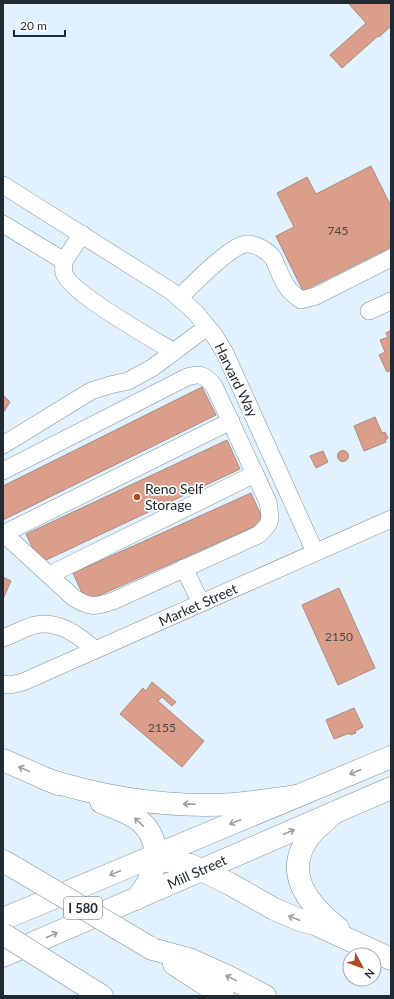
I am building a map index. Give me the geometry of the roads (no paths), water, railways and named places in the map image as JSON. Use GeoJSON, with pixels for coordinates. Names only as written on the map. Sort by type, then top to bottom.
{"type":"FeatureCollection","features":[{"type":"Feature","properties":{"kind":"main road"},"geometry":{"type":"LineString","coordinates":[[3,919],[151,859],[391,757]]}},
{"type":"Feature","properties":{"kind":"main road"},"geometry":{"type":"LineString","coordinates":[[3,760],[134,817],[143,824],[152,841],[151,859],[153,871],[144,891],[136,898]]}},
{"type":"Feature","properties":{"kind":"main road"},"geometry":{"type":"LineString","coordinates":[[45,779],[98,793],[170,803],[233,804],[297,796]]}},
{"type":"Feature","properties":{"kind":"main road","name":"Mill Street"},"geometry":{"type":"LineString","coordinates":[[3,956],[391,788]]}},
{"type":"Feature","properties":{"kind":"main road"},"geometry":{"type":"LineString","coordinates":[[334,813],[309,837],[303,847],[299,863],[300,882],[304,892],[314,907],[357,943]]}},
{"type":"Feature","properties":{"kind":"main road"},"geometry":{"type":"LineString","coordinates":[[151,859],[179,862],[202,870],[274,909],[314,924],[391,960]]}},
{"type":"Feature","properties":{"kind":"main road","name":"I 580"},"geometry":{"type":"LineString","coordinates":[[10,865],[150,948],[223,996]]}},
{"type":"Feature","properties":{"kind":"main road"},"geometry":{"type":"LineString","coordinates":[[3,934],[95,992]]}},
{"type":"Feature","properties":{"kind":"main road"},"geometry":{"type":"LineString","coordinates":[[150,948],[188,959],[229,977],[265,996]]}},
{"type":"Feature","properties":{"kind":"street","name":"Harvard Way"},"geometry":{"type":"LineString","coordinates":[[3,185],[171,291],[195,312],[225,353],[315,552]]}},
{"type":"Feature","properties":{"kind":"street"},"geometry":{"type":"LineString","coordinates":[[3,224],[64,261]]}},
{"type":"Feature","properties":{"kind":"street"},"geometry":{"type":"LineString","coordinates":[[82,234],[64,261],[64,274],[72,284],[88,298],[174,352]]}},
{"type":"Feature","properties":{"kind":"street"},"geometry":{"type":"LineString","coordinates":[[179,298],[215,264],[234,249],[247,244],[261,248],[272,257],[290,292],[301,300],[316,296],[391,258]]}},
{"type":"Feature","properties":{"kind":"street"},"geometry":{"type":"LineString","coordinates":[[369,311],[391,301]]}},
{"type":"Feature","properties":{"kind":"street"},"geometry":{"type":"LineString","coordinates":[[3,445],[91,391],[128,381],[152,368],[207,327]]}},
{"type":"Feature","properties":{"kind":"street"},"geometry":{"type":"LineString","coordinates":[[3,470],[187,377],[198,374],[207,378],[214,386],[231,421],[268,502],[270,516],[268,527],[258,535],[99,606],[86,605],[74,598],[3,533],[231,421]]}},
{"type":"Feature","properties":{"kind":"street"},"geometry":{"type":"LineString","coordinates":[[49,575],[255,474]]}},
{"type":"Feature","properties":{"kind":"street","name":"Market Street"},"geometry":{"type":"LineString","coordinates":[[3,684],[10,685],[23,682],[391,519]]}},
{"type":"Feature","properties":{"kind":"street"},"geometry":{"type":"LineString","coordinates":[[184,568],[201,603]]}},
{"type":"Feature","properties":{"kind":"street"},"geometry":{"type":"LineString","coordinates":[[3,638],[30,626],[48,624],[67,629],[83,639],[95,650]]}},
{"type":"Feature","properties":{"kind":"place","name":"Reno Self Storage"},"geometry":{"type":"Point","coordinates":[137,497]}}]}
